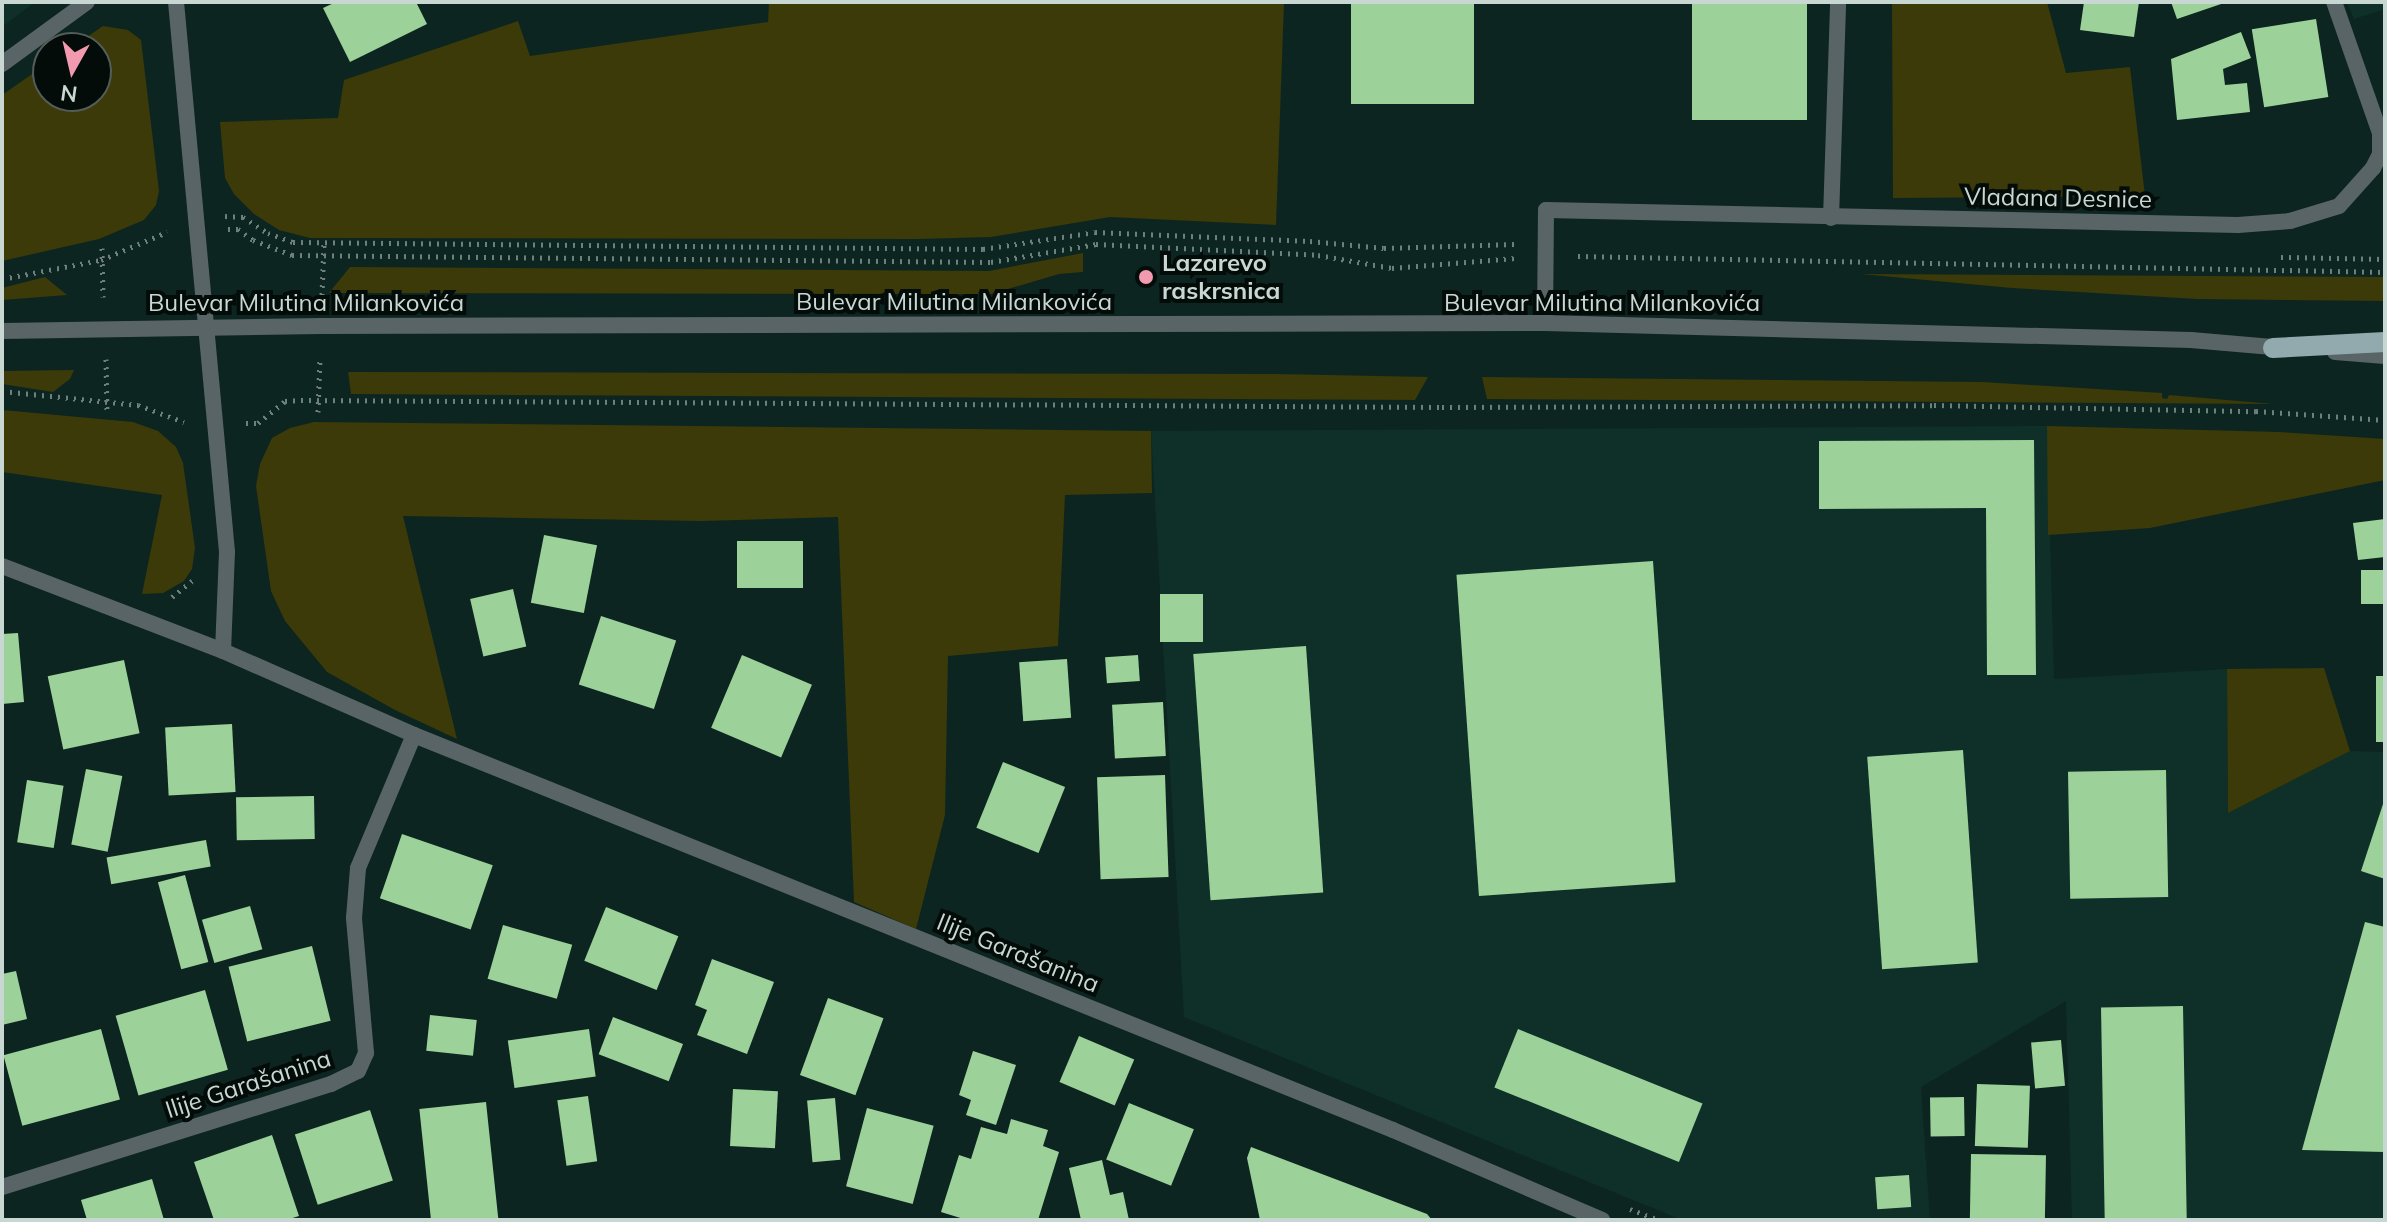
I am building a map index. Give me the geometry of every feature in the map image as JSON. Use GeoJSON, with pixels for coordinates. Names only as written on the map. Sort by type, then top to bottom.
{"type":"FeatureCollection","features":[{"type":"Feature","properties":{"kind":"main road"},"geometry":{"type":"LineString","coordinates":[[2273,348],[2385,342]]}},
{"type":"Feature","properties":{"kind":"street"},"geometry":{"type":"LineString","coordinates":[[2,64],[87,2]]}},
{"type":"Feature","properties":{"kind":"street"},"geometry":{"type":"LineString","coordinates":[[176,2],[209,330],[213,424],[227,552],[223,651]]}},
{"type":"Feature","properties":{"kind":"street"},"geometry":{"type":"LineString","coordinates":[[1831,218],[1838,2]]}},
{"type":"Feature","properties":{"kind":"street","name":"Vladana Desnice"},"geometry":{"type":"LineString","coordinates":[[1545,249],[1546,210],[2238,225],[2290,221],[2339,206],[2373,168],[2380,154],[2380,133],[2334,2]]}},
{"type":"Feature","properties":{"kind":"street"},"geometry":{"type":"LineString","coordinates":[[1545,249],[1545,323]]}},
{"type":"Feature","properties":{"kind":"street","name":"Bulevar Milutina Milankovića"},"geometry":{"type":"LineString","coordinates":[[2,331],[321,326],[1545,323],[2191,340],[2385,356]]}},
{"type":"Feature","properties":{"kind":"street","name":"Ilije Garašanina"},"geometry":{"type":"LineString","coordinates":[[2,566],[223,651],[414,735],[1393,1130],[1602,1220]]}},
{"type":"Feature","properties":{"kind":"street","name":"Ilije Garašanina"},"geometry":{"type":"LineString","coordinates":[[2,1187],[331,1084],[358,1071],[366,1053],[354,918],[358,868],[414,735]]}},
{"type":"Feature","properties":{"kind":"path"},"geometry":{"type":"LineString","coordinates":[[2,279],[101,260],[197,221],[243,217],[268,233],[293,242],[983,249],[1095,232],[1310,241],[1384,248],[1545,249],[2385,272]]}},
{"type":"Feature","properties":{"kind":"path"},"geometry":{"type":"LineString","coordinates":[[197,221],[238,229],[274,249],[308,255],[991,262],[1096,244],[1318,255],[1392,268],[1545,249]]}},
{"type":"Feature","properties":{"kind":"path"},"geometry":{"type":"LineString","coordinates":[[2274,257],[2385,259]]}},
{"type":"Feature","properties":{"kind":"path"},"geometry":{"type":"LineString","coordinates":[[2,391],[138,405],[181,422],[213,424],[258,423],[285,401],[301,400],[1427,407],[1934,405],[2256,411],[2385,420]]}},
{"type":"Feature","properties":{"kind":"path"},"geometry":{"type":"LineString","coordinates":[[159,600],[181,592],[198,571]]}},
{"type":"Feature","properties":{"kind":"shaded area"},"geometry":{"type":"Polygon","coordinates":[[[2,2],[35,2],[2,27],[2,2]]]}},
{"type":"Feature","properties":{"kind":"shaded area"},"geometry":{"type":"Polygon","coordinates":[[[769,2],[1284,2],[1276,225],[1110,217],[991,237],[917,239],[310,238],[279,230],[254,214],[234,194],[225,178],[220,122],[338,118],[344,80],[518,21],[530,56],[768,22],[769,2]]]}},
{"type":"Feature","properties":{"kind":"shaded area"},"geometry":{"type":"Polygon","coordinates":[[[1892,2],[2047,2],[2066,73],[2130,67],[2145,196],[1893,198],[1892,2]]]}},
{"type":"Feature","properties":{"kind":"shaded area"},"geometry":{"type":"Polygon","coordinates":[[[2347,2],[2385,2],[2385,9],[2354,19],[2347,2]]]}},
{"type":"Feature","properties":{"kind":"shaded area"},"geometry":{"type":"Polygon","coordinates":[[[103,26],[128,30],[141,40],[159,191],[156,205],[144,220],[99,239],[2,261],[2,95],[32,74],[32,112],[112,112],[112,32],[94,32],[103,26]]]}},
{"type":"Feature","properties":{"kind":"shaded area"},"geometry":{"type":"Polygon","coordinates":[[[1083,253],[1083,272],[1059,274],[991,294],[329,293],[350,267],[989,271],[1083,253]]]}},
{"type":"Feature","properties":{"kind":"shaded area"},"geometry":{"type":"Polygon","coordinates":[[[1861,274],[2385,277],[2385,301],[2197,299],[2012,288],[1861,274]]]}},
{"type":"Feature","properties":{"kind":"shaded area"},"geometry":{"type":"Polygon","coordinates":[[[45,277],[67,295],[2,300],[2,288],[45,277]]]}},
{"type":"Feature","properties":{"kind":"shaded area"},"geometry":{"type":"Polygon","coordinates":[[[74,370],[70,379],[53,392],[2,384],[2,371],[74,370]]]}},
{"type":"Feature","properties":{"kind":"shaded area"},"geometry":{"type":"Polygon","coordinates":[[[348,372],[1428,377],[1415,400],[351,394],[348,372]]]}},
{"type":"Feature","properties":{"kind":"shaded area"},"geometry":{"type":"Polygon","coordinates":[[[1482,377],[1983,382],[2162,393],[2162,398],[2167,399],[2169,395],[2273,404],[1487,399],[1482,377]]]}},
{"type":"Feature","properties":{"kind":"shaded area"},"geometry":{"type":"Polygon","coordinates":[[[2,410],[133,422],[158,431],[176,447],[183,463],[195,548],[192,569],[184,581],[163,593],[142,594],[162,495],[2,472],[2,410]]]}},
{"type":"Feature","properties":{"kind":"shaded area"},"geometry":{"type":"Polygon","coordinates":[[[314,422],[1151,431],[1152,493],[1065,495],[1058,646],[948,656],[945,815],[916,929],[854,902],[838,517],[702,521],[403,516],[457,739],[395,710],[327,672],[285,621],[271,591],[256,486],[260,464],[272,438],[290,428],[314,422]]]}},
{"type":"Feature","properties":{"kind":"shaded area"},"geometry":{"type":"Polygon","coordinates":[[[2047,426],[2054,679],[2227,669],[2228,813],[2350,751],[2385,752],[2385,1220],[2072,1220],[2066,1001],[1921,1087],[1930,1220],[1682,1220],[1184,1017],[1151,431],[2047,426]]]}},
{"type":"Feature","properties":{"kind":"shaded area"},"geometry":{"type":"Polygon","coordinates":[[[2047,426],[2279,432],[2385,439],[2385,480],[2150,528],[2048,535],[2047,426]]]}},
{"type":"Feature","properties":{"kind":"shaded area"},"geometry":{"type":"Polygon","coordinates":[[[2324,668],[2350,751],[2228,813],[2227,669],[2324,668]]]}},
{"type":"Feature","properties":{"kind":"building"},"geometry":{"type":"Polygon","coordinates":[[[336,2],[416,2],[427,24],[350,62],[323,8],[336,2]]]}},
{"type":"Feature","properties":{"kind":"building"},"geometry":{"type":"Polygon","coordinates":[[[1351,2],[1474,2],[1474,104],[1351,104],[1351,2]]]}},
{"type":"Feature","properties":{"kind":"building"},"geometry":{"type":"Polygon","coordinates":[[[1692,2],[1807,2],[1807,120],[1692,120],[1692,2]]]}},
{"type":"Feature","properties":{"kind":"building"},"geometry":{"type":"Polygon","coordinates":[[[2084,2],[2139,2],[2134,37],[2080,30],[2084,2]]]}},
{"type":"Feature","properties":{"kind":"building"},"geometry":{"type":"Polygon","coordinates":[[[2171,2],[2224,2],[2224,3],[2177,19],[2171,2]]]}},
{"type":"Feature","properties":{"kind":"building"},"geometry":{"type":"Polygon","coordinates":[[[2316,19],[2328,97],[2264,107],[2252,29],[2316,19]]]}},
{"type":"Feature","properties":{"kind":"building"},"geometry":{"type":"Polygon","coordinates":[[[2241,32],[2251,58],[2223,69],[2225,85],[2247,83],[2250,112],[2177,120],[2171,59],[2241,32]]]}},
{"type":"Feature","properties":{"kind":"building"},"geometry":{"type":"Polygon","coordinates":[[[2034,440],[2036,675],[1987,675],[1986,508],[1819,509],[1819,441],[2034,440]]]}},
{"type":"Feature","properties":{"kind":"building"},"geometry":{"type":"Polygon","coordinates":[[[2385,519],[2385,557],[2358,560],[2353,523],[2385,519]]]}},
{"type":"Feature","properties":{"kind":"building"},"geometry":{"type":"Polygon","coordinates":[[[544,535],[597,545],[584,613],[531,603],[544,535]]]}},
{"type":"Feature","properties":{"kind":"building"},"geometry":{"type":"Polygon","coordinates":[[[737,541],[803,541],[803,588],[737,588],[737,541]]]}},
{"type":"Feature","properties":{"kind":"building"},"geometry":{"type":"Polygon","coordinates":[[[1653,561],[1675,882],[1479,896],[1456,575],[1653,561]]]}},
{"type":"Feature","properties":{"kind":"building"},"geometry":{"type":"Polygon","coordinates":[[[2361,570],[2385,570],[2385,604],[2361,604],[2361,570]]]}},
{"type":"Feature","properties":{"kind":"building"},"geometry":{"type":"Polygon","coordinates":[[[513,589],[526,646],[483,656],[470,599],[513,589]]]}},
{"type":"Feature","properties":{"kind":"building"},"geometry":{"type":"Polygon","coordinates":[[[1160,594],[1203,594],[1203,642],[1160,642],[1160,594]]]}},
{"type":"Feature","properties":{"kind":"building"},"geometry":{"type":"Polygon","coordinates":[[[601,616],[676,640],[654,709],[579,684],[601,616]]]}},
{"type":"Feature","properties":{"kind":"building"},"geometry":{"type":"Polygon","coordinates":[[[18,633],[24,702],[2,704],[2,634],[18,633]]]}},
{"type":"Feature","properties":{"kind":"building"},"geometry":{"type":"Polygon","coordinates":[[[1306,646],[1323,892],[1211,900],[1193,654],[1306,646]]]}},
{"type":"Feature","properties":{"kind":"building"},"geometry":{"type":"Polygon","coordinates":[[[742,655],[812,685],[781,757],[711,728],[742,655]]]}},
{"type":"Feature","properties":{"kind":"building"},"geometry":{"type":"Polygon","coordinates":[[[1138,655],[1140,681],[1107,683],[1105,657],[1138,655]]]}},
{"type":"Feature","properties":{"kind":"building"},"geometry":{"type":"Polygon","coordinates":[[[1067,659],[1071,718],[1023,721],[1019,662],[1067,659]]]}},
{"type":"Feature","properties":{"kind":"building"},"geometry":{"type":"Polygon","coordinates":[[[124,660],[140,733],[63,750],[48,676],[124,660]]]}},
{"type":"Feature","properties":{"kind":"building"},"geometry":{"type":"Polygon","coordinates":[[[2376,676],[2385,676],[2385,742],[2376,742],[2376,676]]]}},
{"type":"Feature","properties":{"kind":"building"},"geometry":{"type":"Polygon","coordinates":[[[1163,702],[1166,756],[1115,759],[1112,705],[1163,702]]]}},
{"type":"Feature","properties":{"kind":"building"},"geometry":{"type":"Polygon","coordinates":[[[232,724],[236,792],[169,795],[165,728],[232,724]]]}},
{"type":"Feature","properties":{"kind":"building"},"geometry":{"type":"Polygon","coordinates":[[[1963,750],[1978,962],[1882,969],[1867,757],[1963,750]]]}},
{"type":"Feature","properties":{"kind":"building"},"geometry":{"type":"Polygon","coordinates":[[[1003,762],[1065,787],[1039,853],[976,828],[1003,762]]]}},
{"type":"Feature","properties":{"kind":"building"},"geometry":{"type":"Polygon","coordinates":[[[86,769],[122,776],[108,852],[71,845],[86,769]]]}},
{"type":"Feature","properties":{"kind":"building"},"geometry":{"type":"Polygon","coordinates":[[[2166,770],[2168,897],[2070,899],[2068,772],[2166,770]]]}},
{"type":"Feature","properties":{"kind":"building"},"geometry":{"type":"Polygon","coordinates":[[[1165,775],[1169,877],[1101,879],[1097,777],[1165,775]]]}},
{"type":"Feature","properties":{"kind":"building"},"geometry":{"type":"Polygon","coordinates":[[[27,780],[64,786],[54,848],[17,842],[27,780]]]}},
{"type":"Feature","properties":{"kind":"building"},"geometry":{"type":"Polygon","coordinates":[[[314,796],[315,839],[237,840],[236,797],[314,796]]]}},
{"type":"Feature","properties":{"kind":"building"},"geometry":{"type":"Polygon","coordinates":[[[2385,798],[2385,879],[2361,871],[2385,798]]]}},
{"type":"Feature","properties":{"kind":"building"},"geometry":{"type":"Polygon","coordinates":[[[402,834],[493,865],[471,930],[380,898],[402,834]]]}},
{"type":"Feature","properties":{"kind":"building"},"geometry":{"type":"Polygon","coordinates":[[[206,840],[211,867],[111,884],[107,858],[206,840]]]}},
{"type":"Feature","properties":{"kind":"building"},"geometry":{"type":"Polygon","coordinates":[[[185,875],[208,962],[181,969],[158,882],[185,875]]]}},
{"type":"Feature","properties":{"kind":"building"},"geometry":{"type":"Polygon","coordinates":[[[250,906],[262,949],[214,963],[202,920],[250,906]]]}},
{"type":"Feature","properties":{"kind":"building"},"geometry":{"type":"Polygon","coordinates":[[[606,907],[678,936],[657,990],[584,961],[606,907]]]}},
{"type":"Feature","properties":{"kind":"building"},"geometry":{"type":"Polygon","coordinates":[[[2365,922],[2385,927],[2385,1152],[2302,1150],[2365,922]]]}},
{"type":"Feature","properties":{"kind":"building"},"geometry":{"type":"Polygon","coordinates":[[[503,925],[572,945],[557,999],[488,979],[503,925]]]}},
{"type":"Feature","properties":{"kind":"building"},"geometry":{"type":"Polygon","coordinates":[[[312,946],[331,1021],[247,1042],[229,967],[312,946]]]}},
{"type":"Feature","properties":{"kind":"building"},"geometry":{"type":"Polygon","coordinates":[[[712,959],[774,982],[747,1054],[697,1035],[707,1010],[695,1005],[712,959]]]}},
{"type":"Feature","properties":{"kind":"building"},"geometry":{"type":"Polygon","coordinates":[[[16,971],[27,1019],[2,1025],[2,974],[16,971]]]}},
{"type":"Feature","properties":{"kind":"building"},"geometry":{"type":"Polygon","coordinates":[[[205,990],[228,1070],[138,1095],[116,1016],[205,990]]]}},
{"type":"Feature","properties":{"kind":"building"},"geometry":{"type":"Polygon","coordinates":[[[828,998],[883,1018],[855,1095],[800,1075],[828,998]]]}},
{"type":"Feature","properties":{"kind":"building"},"geometry":{"type":"Polygon","coordinates":[[[2183,1006],[2187,1220],[2105,1220],[2101,1007],[2183,1006]]]}},
{"type":"Feature","properties":{"kind":"building"},"geometry":{"type":"Polygon","coordinates":[[[430,1015],[477,1020],[473,1056],[426,1051],[430,1015]]]}},
{"type":"Feature","properties":{"kind":"building"},"geometry":{"type":"Polygon","coordinates":[[[613,1017],[683,1044],[669,1081],[599,1054],[613,1017]]]}},
{"type":"Feature","properties":{"kind":"building"},"geometry":{"type":"Polygon","coordinates":[[[101,1029],[120,1100],[22,1126],[3,1055],[101,1029]]]}},
{"type":"Feature","properties":{"kind":"building"},"geometry":{"type":"Polygon","coordinates":[[[589,1029],[596,1077],[514,1088],[508,1040],[589,1029]]]}},
{"type":"Feature","properties":{"kind":"building"},"geometry":{"type":"Polygon","coordinates":[[[1518,1029],[1703,1104],[1679,1162],[1494,1087],[1518,1029]]]}},
{"type":"Feature","properties":{"kind":"building"},"geometry":{"type":"Polygon","coordinates":[[[1079,1036],[1134,1059],[1115,1105],[1059,1082],[1079,1036]]]}},
{"type":"Feature","properties":{"kind":"building"},"geometry":{"type":"Polygon","coordinates":[[[2061,1040],[2065,1086],[2035,1088],[2031,1043],[2061,1040]]]}},
{"type":"Feature","properties":{"kind":"building"},"geometry":{"type":"Polygon","coordinates":[[[973,1051],[1016,1065],[996,1125],[966,1115],[971,1100],[959,1095],[973,1051]]]}},
{"type":"Feature","properties":{"kind":"building"},"geometry":{"type":"Polygon","coordinates":[[[1977,1084],[2030,1086],[2028,1148],[1975,1146],[1977,1084]]]}},
{"type":"Feature","properties":{"kind":"building"},"geometry":{"type":"Polygon","coordinates":[[[733,1089],[778,1091],[775,1148],[730,1146],[733,1089]]]}},
{"type":"Feature","properties":{"kind":"building"},"geometry":{"type":"Polygon","coordinates":[[[588,1096],[597,1161],[566,1166],[557,1100],[588,1096]]]}},
{"type":"Feature","properties":{"kind":"building"},"geometry":{"type":"Polygon","coordinates":[[[1964,1097],[1965,1136],[1931,1137],[1930,1098],[1964,1097]]]}},
{"type":"Feature","properties":{"kind":"building"},"geometry":{"type":"Polygon","coordinates":[[[835,1098],[840,1160],[813,1162],[807,1100],[835,1098]]]}},
{"type":"Feature","properties":{"kind":"building"},"geometry":{"type":"Polygon","coordinates":[[[486,1102],[498,1220],[431,1220],[419,1109],[486,1102]]]}},
{"type":"Feature","properties":{"kind":"building"},"geometry":{"type":"Polygon","coordinates":[[[1129,1103],[1194,1129],[1171,1186],[1106,1160],[1129,1103]]]}},
{"type":"Feature","properties":{"kind":"building"},"geometry":{"type":"Polygon","coordinates":[[[867,1108],[934,1126],[913,1204],[846,1186],[867,1108]]]}},
{"type":"Feature","properties":{"kind":"building"},"geometry":{"type":"Polygon","coordinates":[[[370,1110],[393,1180],[318,1205],[295,1134],[370,1110]]]}},
{"type":"Feature","properties":{"kind":"building"},"geometry":{"type":"Polygon","coordinates":[[[1011,1119],[1048,1130],[1043,1146],[1059,1152],[1038,1220],[967,1220],[941,1212],[959,1155],[971,1159],[981,1127],[1007,1134],[1011,1119]]]}},
{"type":"Feature","properties":{"kind":"building"},"geometry":{"type":"Polygon","coordinates":[[[272,1135],[299,1216],[286,1220],[214,1220],[194,1162],[272,1135]]]}},
{"type":"Feature","properties":{"kind":"building"},"geometry":{"type":"Polygon","coordinates":[[[1251,1147],[1427,1214],[1432,1220],[1260,1220],[1247,1158],[1251,1147]]]}},
{"type":"Feature","properties":{"kind":"building"},"geometry":{"type":"Polygon","coordinates":[[[1971,1154],[2046,1155],[2045,1220],[1970,1220],[1971,1154]]]}},
{"type":"Feature","properties":{"kind":"building"},"geometry":{"type":"Polygon","coordinates":[[[1102,1160],[1110,1195],[1123,1192],[1129,1220],[1081,1220],[1069,1168],[1102,1160]]]}},
{"type":"Feature","properties":{"kind":"building"},"geometry":{"type":"Polygon","coordinates":[[[1909,1175],[1911,1207],[1877,1209],[1875,1177],[1909,1175]]]}},
{"type":"Feature","properties":{"kind":"building"},"geometry":{"type":"Polygon","coordinates":[[[152,1179],[164,1220],[87,1220],[81,1200],[152,1179]]]}},
{"type":"Feature","properties":{"kind":"place","name":"Lazarevo raskrsnica"},"geometry":{"type":"Point","coordinates":[1146,277]}}]}
